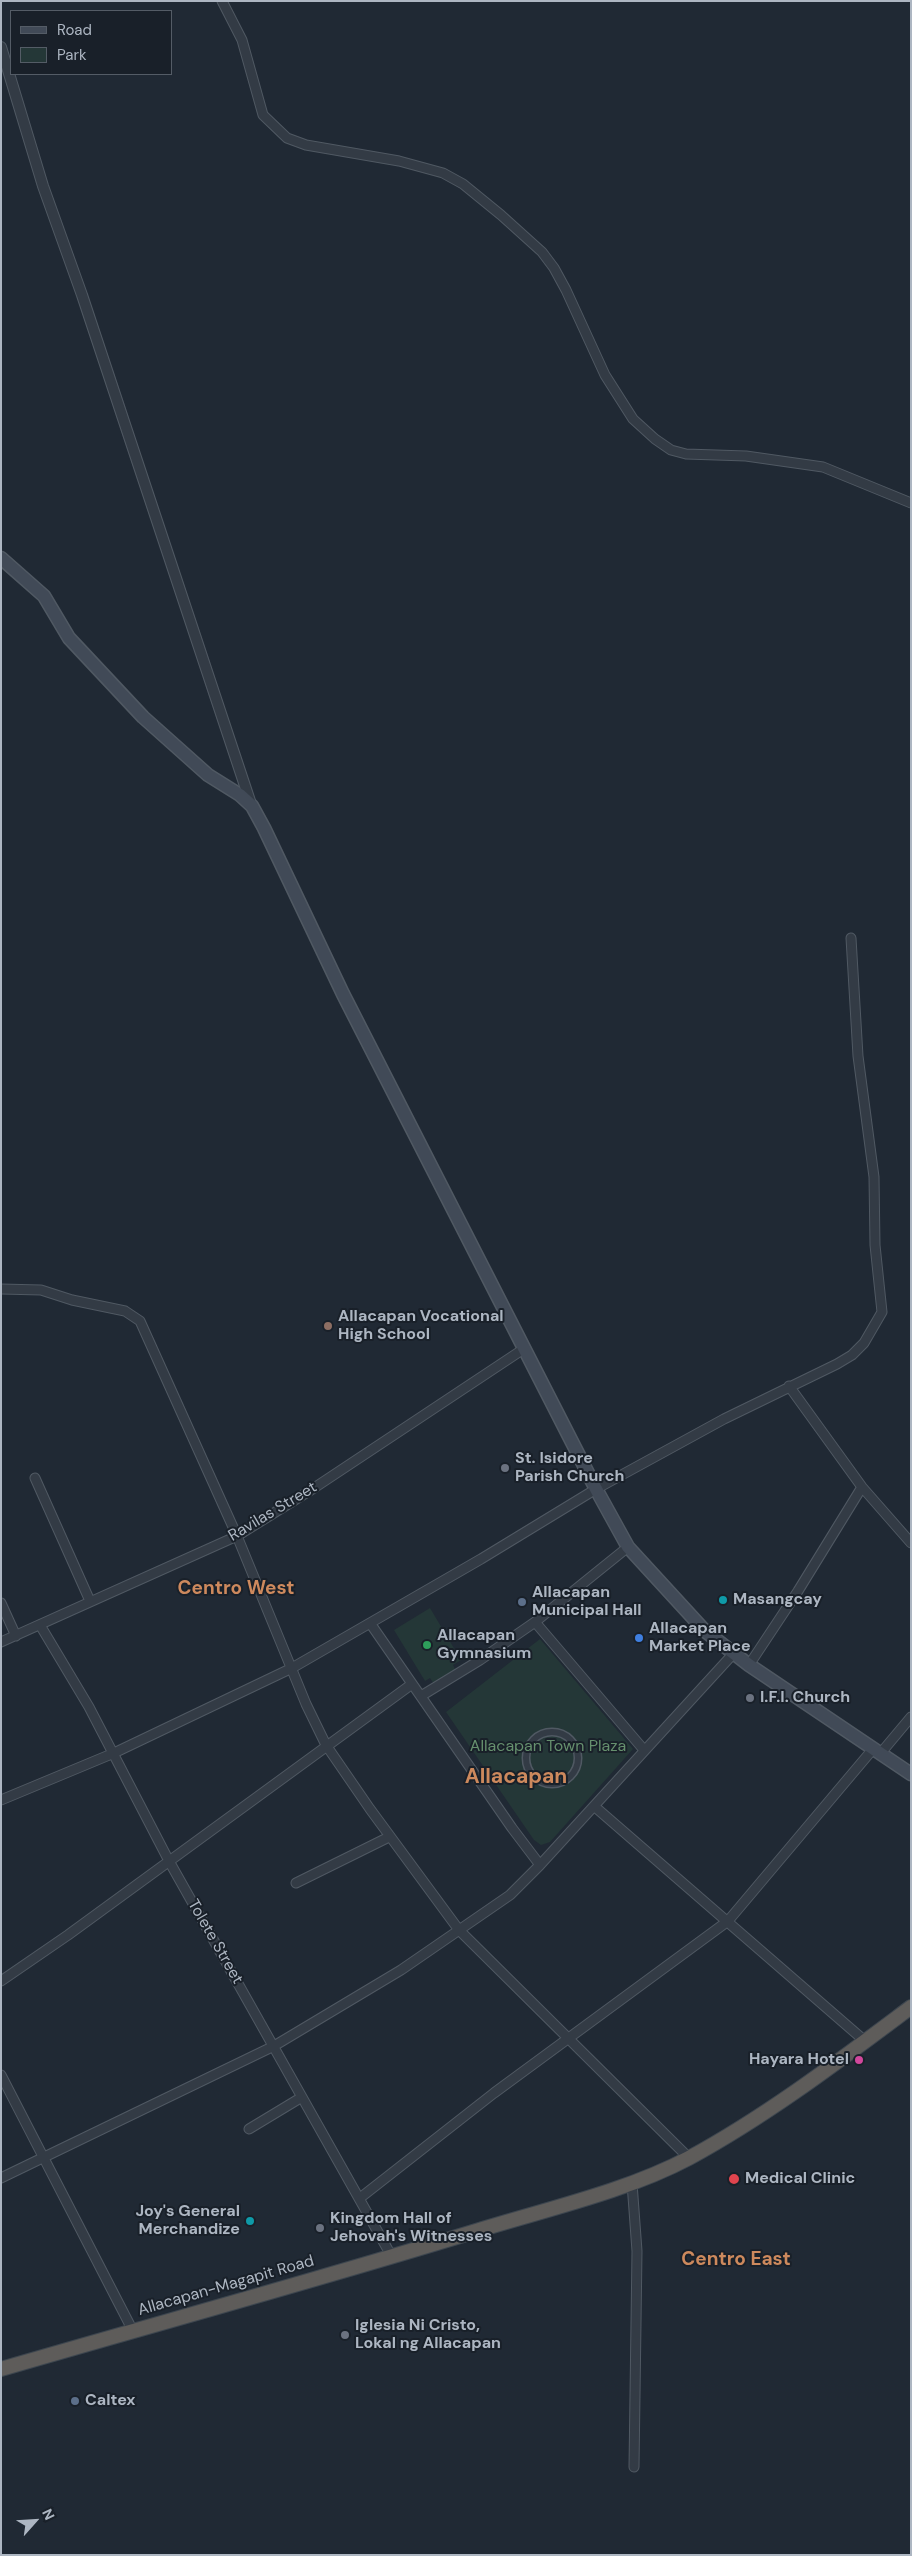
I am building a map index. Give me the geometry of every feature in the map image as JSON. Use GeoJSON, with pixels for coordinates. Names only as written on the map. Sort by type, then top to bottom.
{"type":"FeatureCollection","features":[{"type":"Feature","properties":{"kind":"highway","name":"Allacapan-Magapit Road"},"geometry":{"type":"LineString","coordinates":[[1,2370],[392,2257],[632,2182],[690,2158],[767,2110],[866,2042],[911,2007]]}},
{"type":"Feature","properties":{"kind":"main road"},"geometry":{"type":"LineString","coordinates":[[1,558],[44,596],[69,638],[143,717],[208,775],[240,795],[252,806],[343,994],[596,1489],[628,1547],[705,1631],[733,1654],[911,1774]]}},
{"type":"Feature","properties":{"kind":"street"},"geometry":{"type":"LineString","coordinates":[[222,1],[242,40],[263,115],[287,138],[306,145],[400,161],[443,172],[493,208],[542,252],[562,282],[605,375],[633,419],[655,439],[672,450],[686,454],[746,456],[823,467],[911,503]]}},
{"type":"Feature","properties":{"kind":"street"},"geometry":{"type":"LineString","coordinates":[[1,47],[43,186],[85,304],[252,806]]}},
{"type":"Feature","properties":{"kind":"street"},"geometry":{"type":"LineString","coordinates":[[1,1800],[114,1752],[292,1668],[596,1489],[789,1386],[852,1355],[873,1332],[882,1312],[875,1245],[874,1177],[858,1056],[851,938]]}},
{"type":"Feature","properties":{"kind":"street"},"geometry":{"type":"LineString","coordinates":[[1,1289],[41,1290],[72,1300],[125,1311],[140,1321],[237,1536],[326,1745],[458,1930],[690,2158]]}},
{"type":"Feature","properties":{"kind":"street","name":"Ravilas Street"},"geometry":{"type":"LineString","coordinates":[[1,1642],[237,1536],[314,1488],[525,1348]]}},
{"type":"Feature","properties":{"kind":"street"},"geometry":{"type":"LineString","coordinates":[[789,1386],[862,1488],[911,1544]]}},
{"type":"Feature","properties":{"kind":"street"},"geometry":{"type":"LineString","coordinates":[[35,1478],[90,1601]]}},
{"type":"Feature","properties":{"kind":"street"},"geometry":{"type":"LineString","coordinates":[[748,1665],[798,1591],[862,1488]]}},
{"type":"Feature","properties":{"kind":"street"},"geometry":{"type":"LineString","coordinates":[[421,1696],[480,1660],[535,1622],[628,1547]]}},
{"type":"Feature","properties":{"kind":"street"},"geometry":{"type":"LineString","coordinates":[[1,1603],[16,1636]]}},
{"type":"Feature","properties":{"kind":"street"},"geometry":{"type":"LineString","coordinates":[[535,1622],[644,1750]]}},
{"type":"Feature","properties":{"kind":"street"},"geometry":{"type":"LineString","coordinates":[[370,1623],[540,1865]]}},
{"type":"Feature","properties":{"kind":"street","name":"Tolete Street"},"geometry":{"type":"LineString","coordinates":[[40,1625],[114,1752],[169,1861],[392,2257]]}},
{"type":"Feature","properties":{"kind":"street"},"geometry":{"type":"LineString","coordinates":[[1,2178],[44,2160],[274,2046],[400,1970],[510,1895],[540,1865],[733,1654]]}},
{"type":"Feature","properties":{"kind":"street"},"geometry":{"type":"LineString","coordinates":[[1,1981],[68,1935],[412,1684]]}},
{"type":"Feature","properties":{"kind":"street"},"geometry":{"type":"LineString","coordinates":[[360,2198],[494,2093],[728,1921],[877,1751],[911,1717]]}},
{"type":"Feature","properties":{"kind":"street"},"geometry":{"type":"LineString","coordinates":[[546,1732],[557,1732],[567,1736],[578,1752],[575,1770],[561,1782],[551,1784],[541,1781],[533,1775],[527,1766],[526,1755],[530,1744],[535,1738],[546,1732]]}},
{"type":"Feature","properties":{"kind":"street"},"geometry":{"type":"LineString","coordinates":[[594,1806],[866,2042]]}},
{"type":"Feature","properties":{"kind":"street"},"geometry":{"type":"LineString","coordinates":[[296,1884],[390,1836]]}},
{"type":"Feature","properties":{"kind":"street"},"geometry":{"type":"LineString","coordinates":[[1,2076],[133,2331]]}},
{"type":"Feature","properties":{"kind":"street"},"geometry":{"type":"LineString","coordinates":[[249,2129],[302,2097]]}},
{"type":"Feature","properties":{"kind":"street"},"geometry":{"type":"LineString","coordinates":[[632,2182],[637,2251],[634,2467]]}},
{"type":"Feature","properties":{"kind":"green space","name":"Allacapan Gymnasium"},"geometry":{"type":"Polygon","coordinates":[[[430,1608],[461,1660],[453,1665],[456,1671],[434,1684],[430,1678],[425,1681],[394,1630],[430,1608]]]}},
{"type":"Feature","properties":{"kind":"green space","name":"Allacapan Town Plaza"},"geometry":{"type":"Polygon","coordinates":[[[540,1639],[633,1749],[550,1842],[541,1845],[534,1840],[446,1712],[540,1639]]]}},
{"type":"Feature","properties":{"kind":"place","name":"Allacapan Vocational High School"},"geometry":{"type":"Point","coordinates":[328,1326]}},
{"type":"Feature","properties":{"kind":"place","name":"St. Isidore Parish Church"},"geometry":{"type":"Point","coordinates":[505,1468]}},
{"type":"Feature","properties":{"kind":"place","name":"Masangcay"},"geometry":{"type":"Point","coordinates":[723,1600]}},
{"type":"Feature","properties":{"kind":"place","name":"Allacapan Municipal Hall"},"geometry":{"type":"Point","coordinates":[522,1602]}},
{"type":"Feature","properties":{"kind":"place","name":"Allacapan Market Place"},"geometry":{"type":"Point","coordinates":[639,1638]}},
{"type":"Feature","properties":{"kind":"place","name":"Allacapan Gymnasium"},"geometry":{"type":"Point","coordinates":[427,1645]}},
{"type":"Feature","properties":{"kind":"place","name":"I.F.I. Church"},"geometry":{"type":"Point","coordinates":[750,1698]}},
{"type":"Feature","properties":{"kind":"place","name":"Hayara Hotel"},"geometry":{"type":"Point","coordinates":[859,2060]}},
{"type":"Feature","properties":{"kind":"place","name":"Medical Clinic"},"geometry":{"type":"Point","coordinates":[734,2179]}},
{"type":"Feature","properties":{"kind":"place","name":"Joy's General Merchandize"},"geometry":{"type":"Point","coordinates":[250,2221]}},
{"type":"Feature","properties":{"kind":"place","name":"Kingdom Hall of Jehovah's Witnesses"},"geometry":{"type":"Point","coordinates":[320,2228]}},
{"type":"Feature","properties":{"kind":"place","name":"Iglesia Ni Cristo, Lokal ng Allacapan"},"geometry":{"type":"Point","coordinates":[345,2335]}},
{"type":"Feature","properties":{"kind":"place","name":"Caltex"},"geometry":{"type":"Point","coordinates":[75,2401]}},
{"type":"Feature","properties":{"kind":"district","name":"Centro West"},"geometry":{"type":"Point","coordinates":[236,1589]}},
{"type":"Feature","properties":{"kind":"district","name":"Allacapan"},"geometry":{"type":"Point","coordinates":[516,1777]}},
{"type":"Feature","properties":{"kind":"district","name":"Centro East"},"geometry":{"type":"Point","coordinates":[736,2260]}}]}
